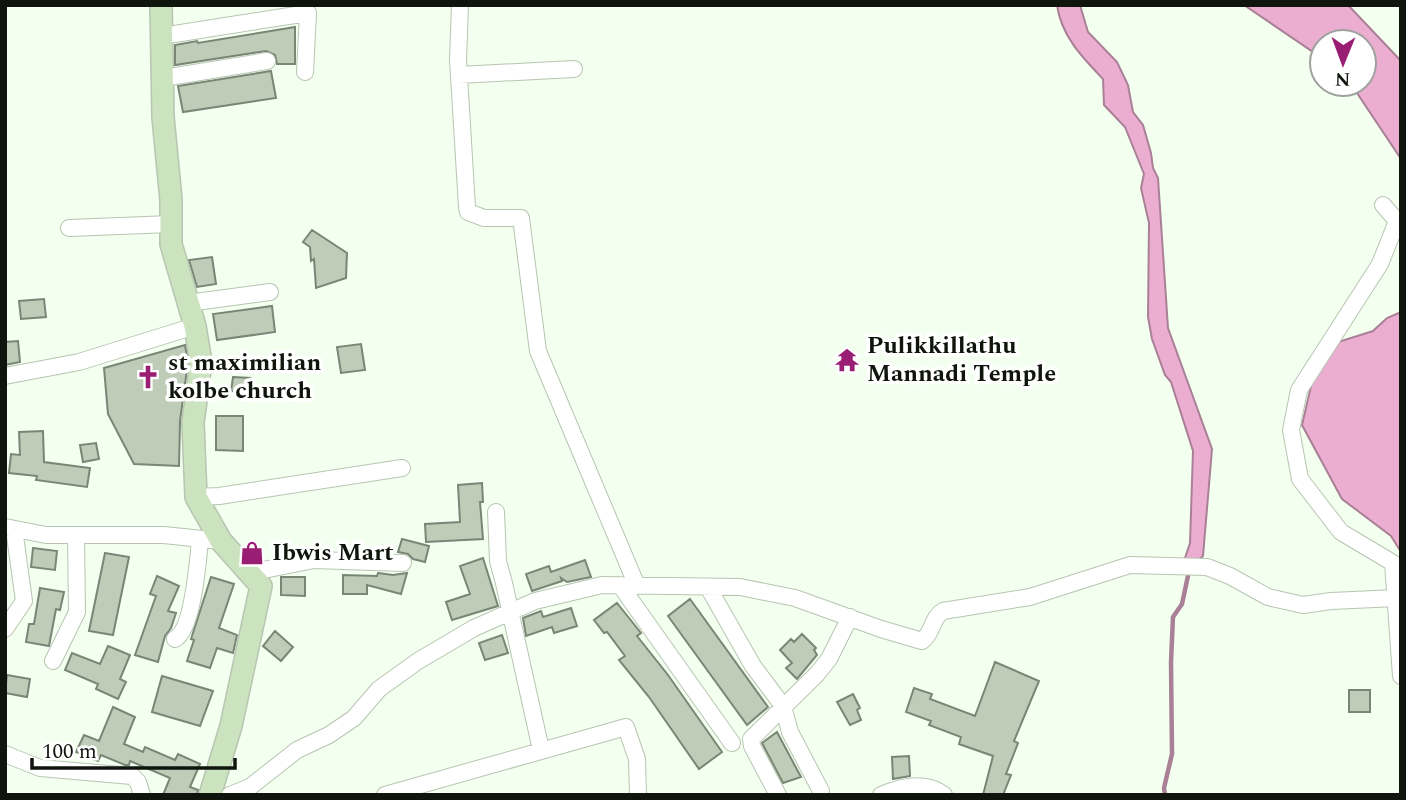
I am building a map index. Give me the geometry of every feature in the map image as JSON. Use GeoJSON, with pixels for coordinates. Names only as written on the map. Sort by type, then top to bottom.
{"type":"FeatureCollection","features":[{"type":"Feature","properties":{"kind":"main road"},"geometry":{"type":"LineString","coordinates":[[161,5],[163,117],[171,200],[171,244],[195,326],[201,362],[193,423],[196,497],[211,540],[261,586],[231,726],[210,795]]}},
{"type":"Feature","properties":{"kind":"street"},"geometry":{"type":"LineString","coordinates":[[460,5],[459,75],[464,199],[468,212],[484,218],[521,218],[538,351],[637,586]]}},
{"type":"Feature","properties":{"kind":"street"},"geometry":{"type":"LineString","coordinates":[[162,36],[308,13],[305,72]]}},
{"type":"Feature","properties":{"kind":"street"},"geometry":{"type":"LineString","coordinates":[[163,78],[267,61]]}},
{"type":"Feature","properties":{"kind":"street"},"geometry":{"type":"LineString","coordinates":[[459,75],[574,69]]}},
{"type":"Feature","properties":{"kind":"street"},"geometry":{"type":"LineString","coordinates":[[1382,205],[1397,221],[1380,264],[1299,390],[1291,430],[1300,479],[1341,533],[1393,563],[1401,676]]}},
{"type":"Feature","properties":{"kind":"street"},"geometry":{"type":"LineString","coordinates":[[69,228],[171,224]]}},
{"type":"Feature","properties":{"kind":"street"},"geometry":{"type":"LineString","coordinates":[[188,303],[270,292]]}},
{"type":"Feature","properties":{"kind":"street"},"geometry":{"type":"LineString","coordinates":[[5,376],[79,362],[195,326]]}},
{"type":"Feature","properties":{"kind":"street"},"geometry":{"type":"LineString","coordinates":[[196,497],[219,496],[402,468]]}},
{"type":"Feature","properties":{"kind":"street"},"geometry":{"type":"LineString","coordinates":[[496,512],[498,561],[541,750]]}},
{"type":"Feature","properties":{"kind":"street"},"geometry":{"type":"LineString","coordinates":[[5,629],[24,601],[9,528],[46,535],[164,534],[211,540],[188,618],[181,635],[175,639]]}},
{"type":"Feature","properties":{"kind":"street"},"geometry":{"type":"LineString","coordinates":[[53,661],[77,611],[76,536]]}},
{"type":"Feature","properties":{"kind":"street"},"geometry":{"type":"LineString","coordinates":[[248,573],[314,560],[403,563]]}},
{"type":"Feature","properties":{"kind":"street"},"geometry":{"type":"LineString","coordinates":[[230,795],[250,787],[296,750],[337,730],[354,718],[379,690],[418,661],[474,628],[535,601],[602,585],[740,587],[781,595],[922,640],[930,635],[936,615],[943,611],[1030,597],[1130,565],[1200,566],[1230,576],[1268,597],[1303,605],[1396,598]]}},
{"type":"Feature","properties":{"kind":"street"},"geometry":{"type":"LineString","coordinates":[[620,585],[733,743]]}},
{"type":"Feature","properties":{"kind":"street"},"geometry":{"type":"LineString","coordinates":[[708,587],[753,666],[783,706],[790,732],[821,791]]}},
{"type":"Feature","properties":{"kind":"street"},"geometry":{"type":"LineString","coordinates":[[778,795],[751,746],[751,739],[817,674],[829,659],[850,617]]}},
{"type":"Feature","properties":{"kind":"street"},"geometry":{"type":"LineString","coordinates":[[385,795],[626,727],[637,759],[638,795]]}},
{"type":"Feature","properties":{"kind":"street"},"geometry":{"type":"LineString","coordinates":[[5,754],[40,768],[132,776],[138,782],[142,795]]}},
{"type":"Feature","properties":{"kind":"street"},"geometry":{"type":"LineString","coordinates":[[881,795],[917,785],[938,790],[944,795]]}},
{"type":"Feature","properties":{"kind":"shaded area"},"geometry":{"type":"Polygon","coordinates":[[[1057,5],[1080,5],[1088,32],[1117,62],[1128,85],[1133,112],[1143,125],[1158,178],[1168,328],[1212,449],[1203,556],[1196,562],[1184,561],[1190,543],[1193,451],[1171,382],[1165,375],[1152,339],[1148,317],[1149,223],[1141,188],[1144,174],[1125,127],[1104,105],[1103,79],[1068,36],[1057,5]]]}},
{"type":"Feature","properties":{"kind":"shaded area"},"geometry":{"type":"Polygon","coordinates":[[[1244,5],[1348,5],[1370,28],[1308,28],[1308,48],[1244,5]]]}},
{"type":"Feature","properties":{"kind":"shaded area"},"geometry":{"type":"Polygon","coordinates":[[[1378,37],[1401,61],[1401,159],[1360,98],[1378,98],[1378,37]]]}},
{"type":"Feature","properties":{"kind":"shaded area"},"geometry":{"type":"Polygon","coordinates":[[[1401,312],[1401,552],[1391,536],[1342,499],[1302,425],[1312,382],[1338,342],[1373,331],[1387,318],[1401,312]]]}},
{"type":"Feature","properties":{"kind":"building"},"geometry":{"type":"Polygon","coordinates":[[[295,27],[295,64],[277,64],[275,55],[266,51],[175,65],[175,45],[295,27]]]}},
{"type":"Feature","properties":{"kind":"building"},"geometry":{"type":"Polygon","coordinates":[[[271,71],[276,98],[183,112],[178,86],[271,71]]]}},
{"type":"Feature","properties":{"kind":"building"},"geometry":{"type":"Polygon","coordinates":[[[312,230],[347,253],[346,278],[316,288],[314,259],[311,261],[310,247],[303,242],[312,230]]]}},
{"type":"Feature","properties":{"kind":"building"},"geometry":{"type":"Polygon","coordinates":[[[212,257],[216,284],[197,287],[189,260],[212,257]]]}},
{"type":"Feature","properties":{"kind":"building"},"geometry":{"type":"Polygon","coordinates":[[[44,299],[46,317],[21,319],[19,301],[44,299]]]}},
{"type":"Feature","properties":{"kind":"building"},"geometry":{"type":"Polygon","coordinates":[[[272,306],[275,332],[217,340],[213,314],[272,306]]]}},
{"type":"Feature","properties":{"kind":"building"},"geometry":{"type":"Polygon","coordinates":[[[18,341],[20,362],[5,365],[5,342],[18,341]]]}},
{"type":"Feature","properties":{"kind":"building"},"geometry":{"type":"Polygon","coordinates":[[[361,344],[365,370],[341,373],[337,347],[361,344]]]}},
{"type":"Feature","properties":{"kind":"building"},"geometry":{"type":"Polygon","coordinates":[[[185,345],[188,362],[180,421],[179,466],[134,464],[108,414],[104,368],[185,345]]]}},
{"type":"Feature","properties":{"kind":"building"},"geometry":{"type":"Polygon","coordinates":[[[233,377],[251,378],[250,393],[231,391],[233,377]]]}},
{"type":"Feature","properties":{"kind":"building"},"geometry":{"type":"Polygon","coordinates":[[[216,416],[243,416],[243,451],[216,450],[216,416]]]}},
{"type":"Feature","properties":{"kind":"building"},"geometry":{"type":"Polygon","coordinates":[[[43,431],[44,462],[90,468],[87,487],[36,480],[37,476],[9,473],[11,454],[20,455],[19,432],[43,431]]]}},
{"type":"Feature","properties":{"kind":"building"},"geometry":{"type":"Polygon","coordinates":[[[96,443],[99,459],[83,462],[80,445],[96,443]]]}},
{"type":"Feature","properties":{"kind":"building"},"geometry":{"type":"Polygon","coordinates":[[[482,483],[483,502],[480,502],[483,539],[426,542],[425,524],[460,522],[458,485],[482,483]]]}},
{"type":"Feature","properties":{"kind":"building"},"geometry":{"type":"Polygon","coordinates":[[[402,539],[429,546],[425,562],[398,552],[402,539]]]}},
{"type":"Feature","properties":{"kind":"building"},"geometry":{"type":"Polygon","coordinates":[[[33,548],[57,551],[55,570],[31,567],[33,548]]]}},
{"type":"Feature","properties":{"kind":"building"},"geometry":{"type":"Polygon","coordinates":[[[105,553],[129,557],[113,635],[89,631],[105,553]]]}},
{"type":"Feature","properties":{"kind":"building"},"geometry":{"type":"Polygon","coordinates":[[[483,558],[498,606],[452,620],[446,602],[470,594],[460,566],[483,558]]]}},
{"type":"Feature","properties":{"kind":"building"},"geometry":{"type":"Polygon","coordinates":[[[585,560],[591,577],[567,582],[561,578],[562,581],[532,591],[526,574],[549,566],[551,572],[585,560]]]}},
{"type":"Feature","properties":{"kind":"building"},"geometry":{"type":"Polygon","coordinates":[[[378,573],[407,573],[401,594],[367,585],[367,594],[343,594],[343,575],[377,576],[378,573]]]}},
{"type":"Feature","properties":{"kind":"building"},"geometry":{"type":"Polygon","coordinates":[[[157,576],[179,586],[168,611],[176,613],[165,636],[158,662],[135,655],[156,596],[150,594],[157,576]]]}},
{"type":"Feature","properties":{"kind":"building"},"geometry":{"type":"Polygon","coordinates":[[[211,577],[234,584],[219,628],[237,635],[233,653],[217,648],[210,668],[187,661],[194,640],[191,639],[211,577]]]}},
{"type":"Feature","properties":{"kind":"building"},"geometry":{"type":"Polygon","coordinates":[[[281,577],[305,577],[305,596],[281,595],[281,577]]]}},
{"type":"Feature","properties":{"kind":"building"},"geometry":{"type":"Polygon","coordinates":[[[40,588],[64,592],[60,610],[56,609],[49,646],[26,642],[29,624],[34,624],[40,588]]]}},
{"type":"Feature","properties":{"kind":"building"},"geometry":{"type":"Polygon","coordinates":[[[690,599],[768,707],[747,725],[668,616],[690,599]]]}},
{"type":"Feature","properties":{"kind":"building"},"geometry":{"type":"Polygon","coordinates":[[[617,603],[641,633],[637,636],[722,752],[699,769],[649,697],[619,660],[625,656],[594,620],[617,603]]]}},
{"type":"Feature","properties":{"kind":"building"},"geometry":{"type":"Polygon","coordinates":[[[571,608],[577,626],[554,633],[552,627],[526,636],[523,618],[541,611],[543,617],[571,608]]]}},
{"type":"Feature","properties":{"kind":"building"},"geometry":{"type":"Polygon","coordinates":[[[275,631],[293,647],[281,661],[263,646],[275,631]]]}},
{"type":"Feature","properties":{"kind":"building"},"geometry":{"type":"Polygon","coordinates":[[[802,634],[816,648],[814,650],[817,655],[797,679],[786,668],[792,663],[780,650],[791,639],[794,642],[802,634]]]}},
{"type":"Feature","properties":{"kind":"building"},"geometry":{"type":"Polygon","coordinates":[[[502,635],[508,653],[485,660],[479,643],[502,635]]]}},
{"type":"Feature","properties":{"kind":"building"},"geometry":{"type":"Polygon","coordinates":[[[108,646],[130,655],[120,679],[126,682],[118,699],[96,689],[98,684],[65,670],[72,653],[100,664],[108,646]]]}},
{"type":"Feature","properties":{"kind":"building"},"geometry":{"type":"Polygon","coordinates":[[[995,662],[1039,681],[1014,741],[1018,743],[1006,774],[1011,775],[1003,795],[983,795],[993,756],[959,744],[961,737],[929,725],[931,721],[906,712],[914,688],[932,694],[930,699],[975,716],[995,662]]]}},
{"type":"Feature","properties":{"kind":"building"},"geometry":{"type":"Polygon","coordinates":[[[7,675],[30,679],[27,697],[5,693],[7,675]]]}},
{"type":"Feature","properties":{"kind":"building"},"geometry":{"type":"Polygon","coordinates":[[[162,676],[213,691],[200,726],[152,712],[162,676]]]}},
{"type":"Feature","properties":{"kind":"building"},"geometry":{"type":"Polygon","coordinates":[[[1349,690],[1370,690],[1370,712],[1349,712],[1349,690]]]}},
{"type":"Feature","properties":{"kind":"building"},"geometry":{"type":"Polygon","coordinates":[[[853,694],[860,708],[857,710],[861,720],[850,725],[837,702],[853,694]]]}},
{"type":"Feature","properties":{"kind":"building"},"geometry":{"type":"Polygon","coordinates":[[[113,707],[135,717],[124,744],[143,752],[145,747],[175,760],[178,754],[200,764],[190,787],[198,790],[197,795],[163,795],[170,778],[130,761],[129,765],[125,765],[101,755],[98,761],[76,752],[84,735],[99,741],[113,707]]]}},
{"type":"Feature","properties":{"kind":"building"},"geometry":{"type":"Polygon","coordinates":[[[777,732],[801,777],[783,783],[762,743],[777,732]]]}},
{"type":"Feature","properties":{"kind":"building"},"geometry":{"type":"Polygon","coordinates":[[[909,756],[910,776],[893,779],[892,757],[909,756]]]}},
{"type":"Feature","properties":{"kind":"waterway"},"geometry":{"type":"LineString","coordinates":[[1165,795],[1164,788],[1172,754],[1173,617],[1182,604],[1189,571]]}},
{"type":"Feature","properties":{"kind":"place","name":"Pulikkillathu Mannadi Temple"},"geometry":{"type":"Point","coordinates":[847,360]}},
{"type":"Feature","properties":{"kind":"place","name":"st maximilian kolbe church"},"geometry":{"type":"Point","coordinates":[148,377]}},
{"type":"Feature","properties":{"kind":"place","name":"Ibwis Mart"},"geometry":{"type":"Point","coordinates":[252,553]}}]}
